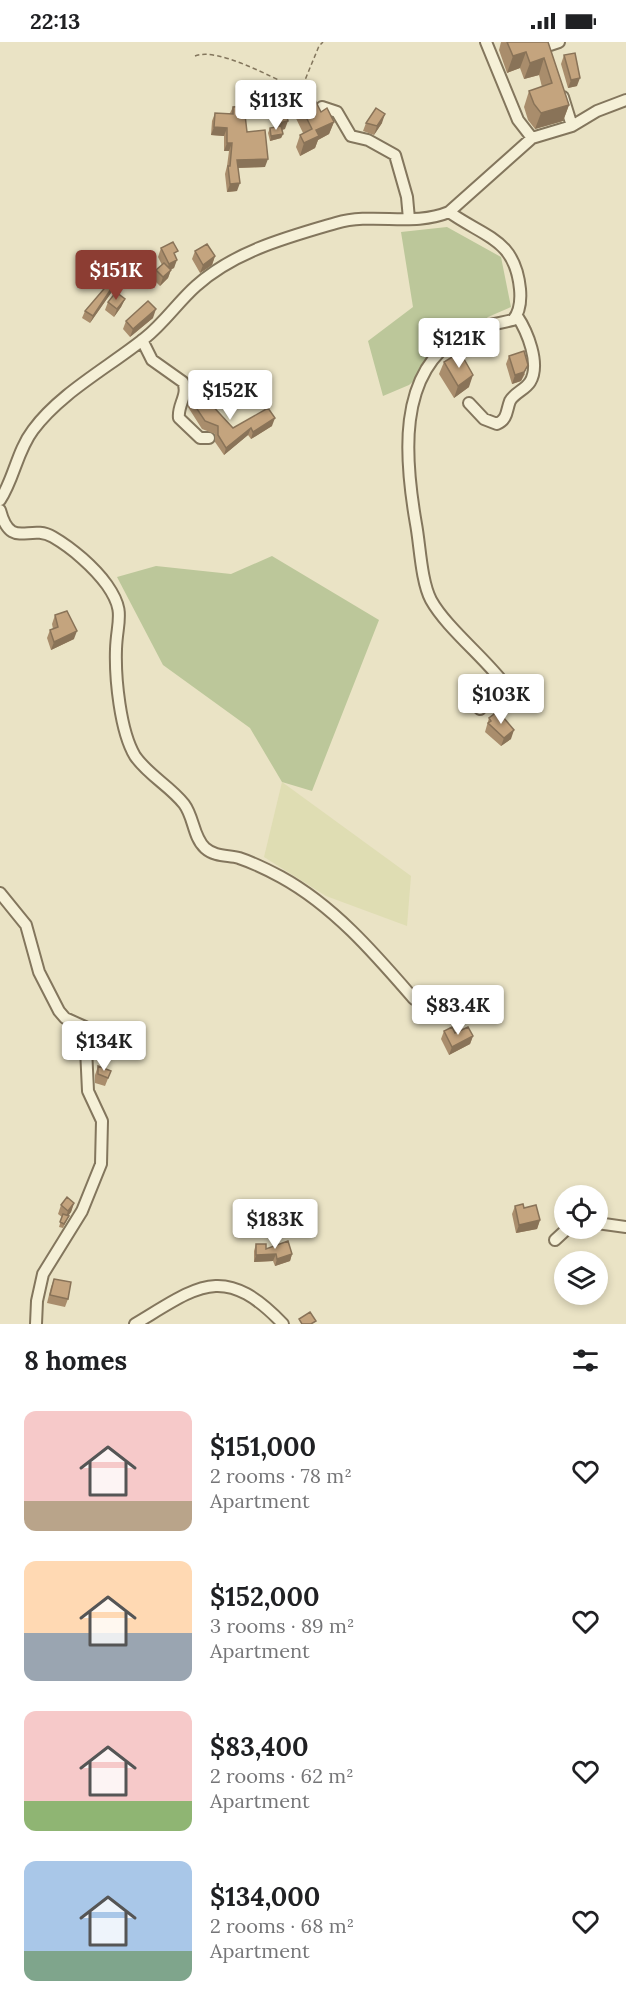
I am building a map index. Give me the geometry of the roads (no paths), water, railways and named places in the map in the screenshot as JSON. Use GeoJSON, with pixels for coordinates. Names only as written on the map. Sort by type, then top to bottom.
{"type":"FeatureCollection","features":[{"type":"Feature","properties":{"kind":"street"},"geometry":{"type":"LineString","coordinates":[[487,42],[518,120],[532,138]]}},
{"type":"Feature","properties":{"kind":"street"},"geometry":{"type":"LineString","coordinates":[[551,57],[547,44],[559,42]]}},
{"type":"Feature","properties":{"kind":"street"},"geometry":{"type":"LineString","coordinates":[[558,80],[572,126]]}},
{"type":"Feature","properties":{"kind":"street"},"geometry":{"type":"LineString","coordinates":[[0,500],[21,450],[42,418],[112,361],[142,340],[197,285],[231,260],[276,242],[339,222],[359,218],[424,220],[449,212],[532,138],[572,126],[597,111],[626,100]]}},
{"type":"Feature","properties":{"kind":"street"},"geometry":{"type":"LineString","coordinates":[[322,107],[337,112],[351,136],[368,140],[395,155],[407,197],[409,219]]}},
{"type":"Feature","properties":{"kind":"street"},"geometry":{"type":"LineString","coordinates":[[449,212],[499,243],[511,254],[519,281],[517,316],[531,351],[533,366],[529,383],[513,396],[505,418],[496,424],[484,418],[469,403]]}},
{"type":"Feature","properties":{"kind":"street"},"geometry":{"type":"LineString","coordinates":[[480,709],[469,694],[471,688],[484,685],[504,694],[509,690],[431,600],[409,479],[411,432],[417,386],[422,374],[441,352],[462,334],[513,320],[517,316]]}},
{"type":"Feature","properties":{"kind":"street"},"geometry":{"type":"LineString","coordinates":[[142,340],[152,360],[183,382],[186,393],[178,413],[179,418],[200,438],[209,438]]}},
{"type":"Feature","properties":{"kind":"street"},"geometry":{"type":"LineString","coordinates":[[0,510],[4,523],[12,532],[20,535],[33,533],[51,536],[95,571],[117,601],[121,612],[116,649],[117,678],[121,712],[131,744],[144,767],[184,804],[203,846],[214,854],[238,858],[264,868],[299,888],[363,941],[414,999]]}},
{"type":"Feature","properties":{"kind":"street"},"geometry":{"type":"LineString","coordinates":[[0,893],[26,925],[39,972],[59,1011],[65,1018],[85,1027],[87,1091],[98,1110],[103,1134],[101,1164],[94,1184],[82,1210],[50,1260],[39,1285],[36,1324]]}},
{"type":"Feature","properties":{"kind":"street"},"geometry":{"type":"LineString","coordinates":[[608,1225],[626,1227]]}},
{"type":"Feature","properties":{"kind":"street"},"geometry":{"type":"LineString","coordinates":[[135,1324],[196,1288],[215,1285],[251,1296],[283,1324]]}}]}
